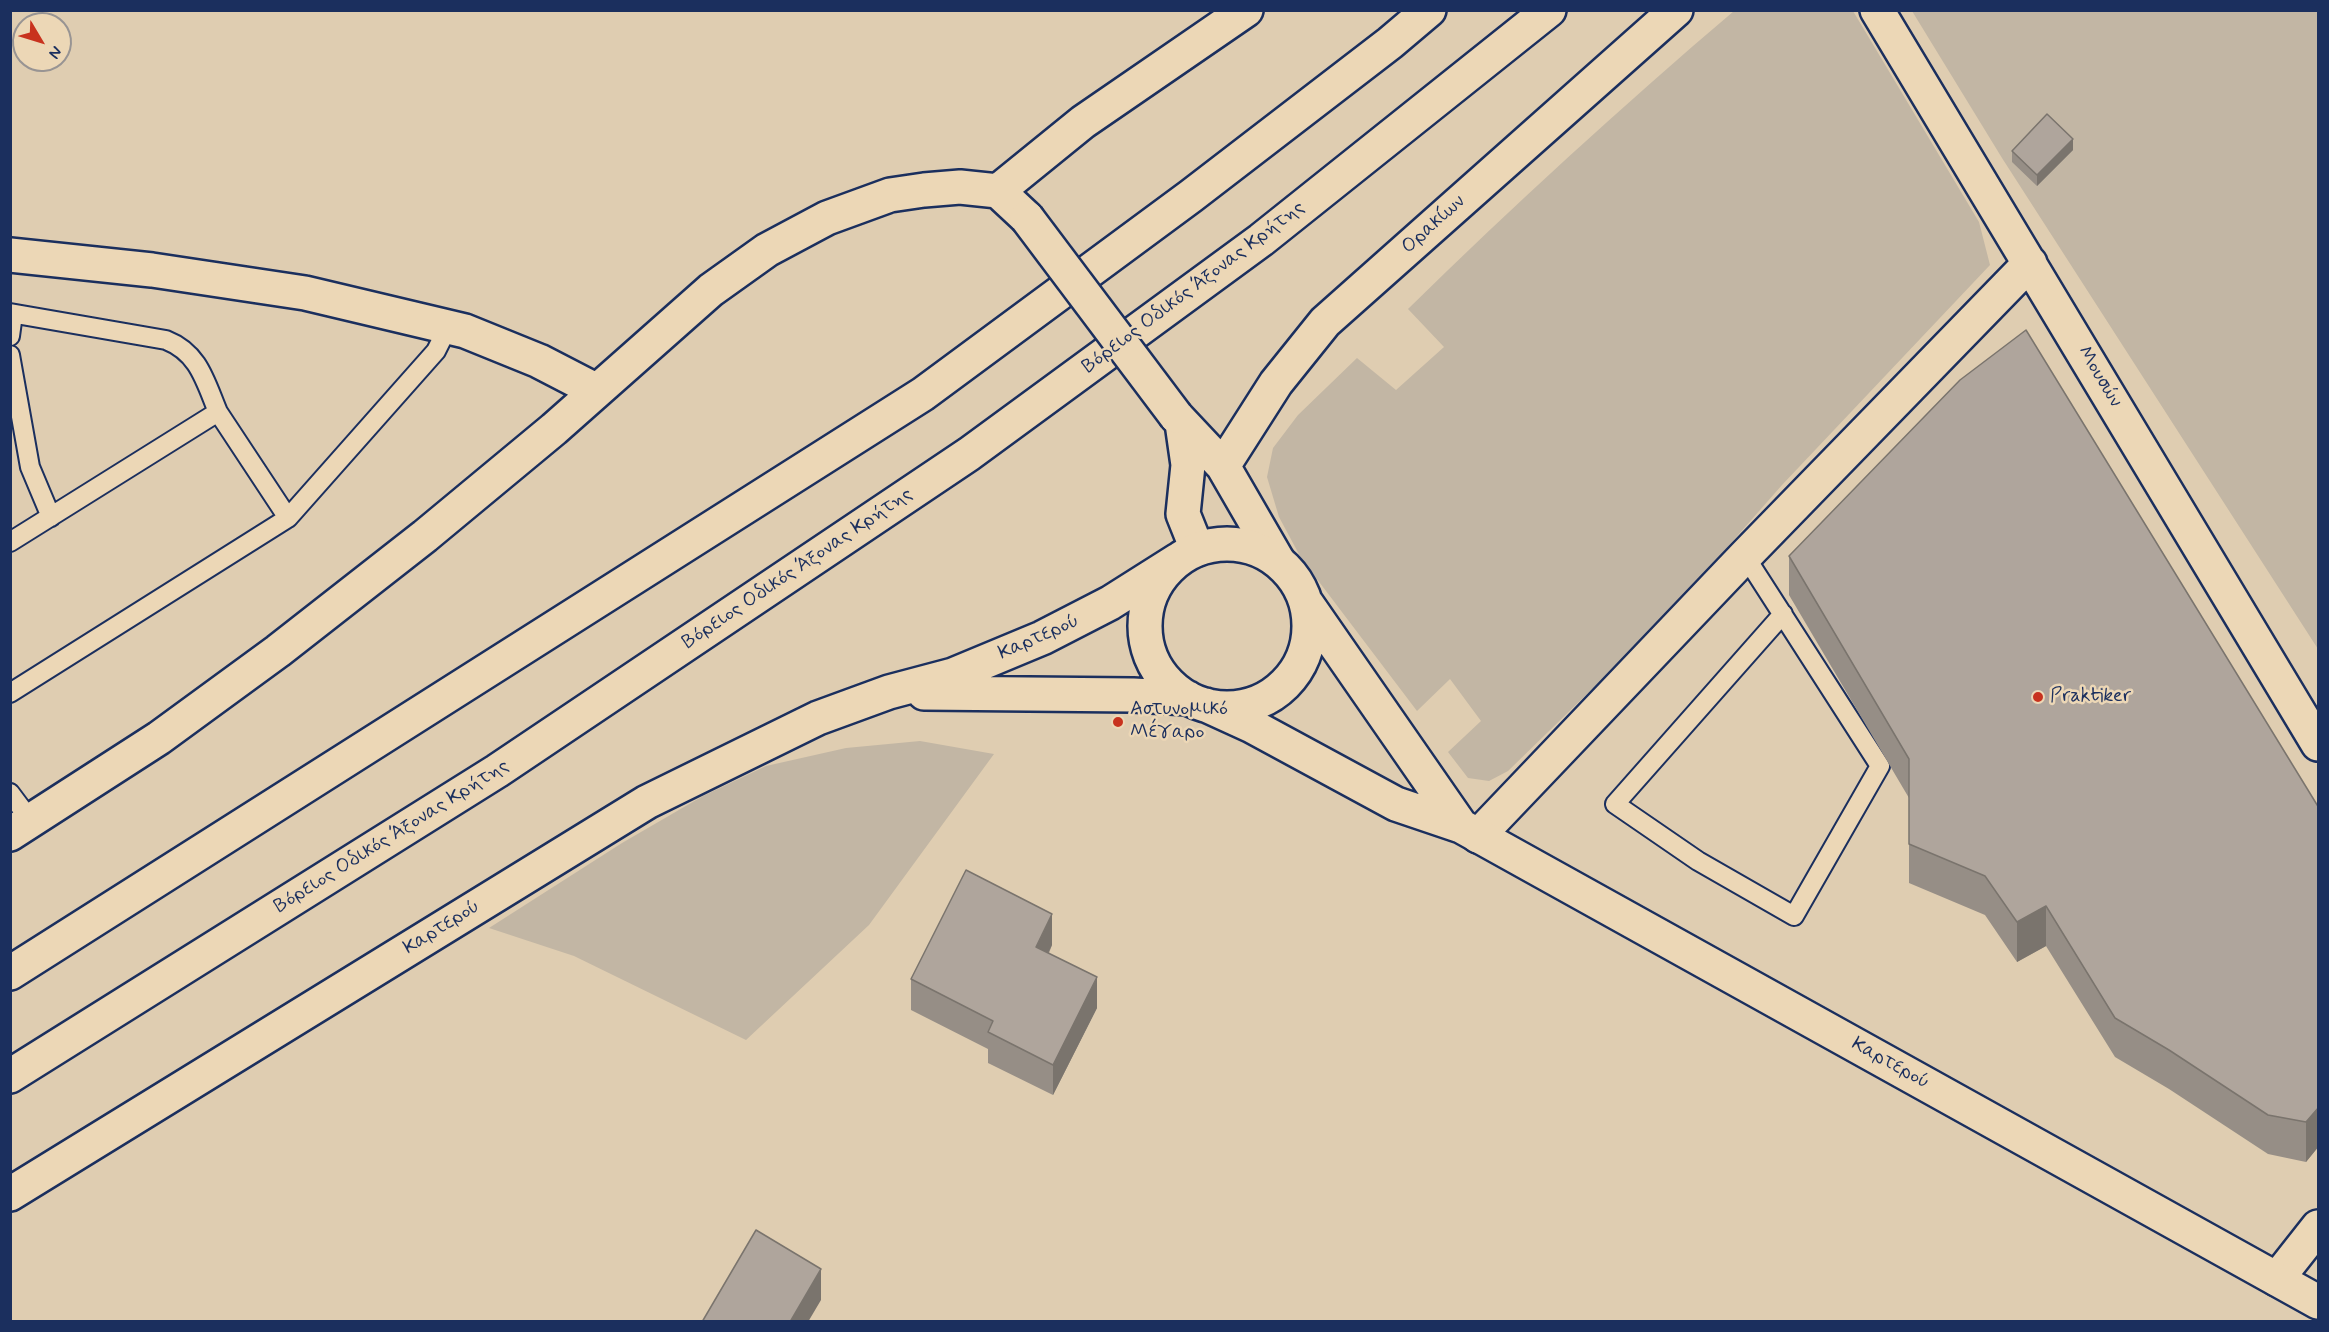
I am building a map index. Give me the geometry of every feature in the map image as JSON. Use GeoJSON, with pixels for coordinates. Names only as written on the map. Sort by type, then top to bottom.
{"type":"FeatureCollection","features":[{"type":"Feature","properties":{"kind":"main road"},"geometry":{"type":"LineString","coordinates":[[998,191],[1083,122],[1246,10]]}},
{"type":"Feature","properties":{"kind":"main road"},"geometry":{"type":"LineString","coordinates":[[10,973],[923,394],[1191,196],[1390,44],[1429,10]]}},
{"type":"Feature","properties":{"kind":"main road","name":"Βόρειος Οδικός Άξονας Κρήτης"},"geometry":{"type":"LineString","coordinates":[[10,1076],[497,771],[969,454],[1261,240],[1549,10]]}},
{"type":"Feature","properties":{"kind":"main road","name":"Ορακίων"},"geometry":{"type":"LineString","coordinates":[[1223,466],[1276,383],[1325,322],[1676,10]]}},
{"type":"Feature","properties":{"kind":"main road","name":"Μουσών"},"geometry":{"type":"LineString","coordinates":[[1877,10],[2319,744]]}},
{"type":"Feature","properties":{"kind":"main road"},"geometry":{"type":"LineString","coordinates":[[21,827],[159,738],[278,651],[435,528],[737,270],[827,218],[890,195],[960,187],[998,191],[1027,218],[1179,420],[1223,466],[1278,561]]}},
{"type":"Feature","properties":{"kind":"main road"},"geometry":{"type":"LineString","coordinates":[[10,255],[152,270],[305,293],[465,331],[505,346],[597,391]]}},
{"type":"Feature","properties":{"kind":"main road"},"geometry":{"type":"LineString","coordinates":[[1469,831],[1745,556],[2030,263]]}},
{"type":"Feature","properties":{"kind":"main road"},"geometry":{"type":"LineString","coordinates":[[1179,420],[1188,465],[1184,514],[1187,555]]}},
{"type":"Feature","properties":{"kind":"main road"},"geometry":{"type":"LineString","coordinates":[[1217,543],[1239,544],[1260,550],[1278,561],[1291,573],[1301,588],[1307,604],[1310,626],[1307,647],[1298,667],[1285,684],[1268,697],[1248,705],[1227,708],[1197,702],[1171,686],[1158,670],[1149,652],[1145,632],[1146,611],[1152,591],[1163,574],[1187,555],[1217,543]]}},
{"type":"Feature","properties":{"kind":"main road","name":"Καρτερού"},"geometry":{"type":"LineString","coordinates":[[10,1194],[647,802],[818,718],[889,692],[953,675],[1042,638],[1110,603],[1187,555]]}},
{"type":"Feature","properties":{"kind":"main road","name":"Καρτερού"},"geometry":{"type":"LineString","coordinates":[[1307,604],[1469,831]]}},
{"type":"Feature","properties":{"kind":"main road","name":"Καρτερού"},"geometry":{"type":"LineString","coordinates":[[889,692],[1133,695],[1197,702],[1252,726],[1396,804],[1469,831],[2319,1302]]}},
{"type":"Feature","properties":{"kind":"main road"},"geometry":{"type":"LineString","coordinates":[[2277,1279],[2319,1227]]}},
{"type":"Feature","properties":{"kind":"lane"},"geometry":{"type":"LineString","coordinates":[[10,336],[12,314],[166,340],[182,346],[196,363],[218,412],[288,518]]}},
{"type":"Feature","properties":{"kind":"lane"},"geometry":{"type":"LineString","coordinates":[[10,693],[288,518],[436,351],[448,327]]}},
{"type":"Feature","properties":{"kind":"lane"},"geometry":{"type":"LineString","coordinates":[[10,355],[30,467],[51,517]]}},
{"type":"Feature","properties":{"kind":"lane"},"geometry":{"type":"LineString","coordinates":[[10,542],[218,412]]}},
{"type":"Feature","properties":{"kind":"lane"},"geometry":{"type":"LineString","coordinates":[[1745,556],[1783,614],[1880,766],[1794,916],[1698,861],[1616,804],[1783,614]]}},
{"type":"Feature","properties":{"kind":"lane"},"geometry":{"type":"LineString","coordinates":[[10,793],[21,827]]}},
{"type":"Feature","properties":{"kind":"shaded area"},"geometry":{"type":"Polygon","coordinates":[[[1734,11],[1853,11],[1979,222],[1990,265],[1782,485],[1665,618],[1508,771],[1489,781],[1468,778],[1448,752],[1481,721],[1450,679],[1417,711],[1301,558],[1279,517],[1267,477],[1273,448],[1298,415],[1357,358],[1396,390],[1444,347],[1408,309],[1568,157],[1734,11]]]}},
{"type":"Feature","properties":{"kind":"shaded area"},"geometry":{"type":"Polygon","coordinates":[[[1912,11],[2318,11],[2318,649],[2002,158],[1912,11]]]}},
{"type":"Feature","properties":{"kind":"shaded area"},"geometry":{"type":"Polygon","coordinates":[[[920,741],[994,754],[869,925],[746,1040],[574,956],[489,928],[622,843],[703,796],[766,766],[846,748],[920,741]]]}},
{"type":"Feature","properties":{"kind":"building"},"geometry":{"type":"Polygon","coordinates":[[[2047,114],[2073,139],[2037,175],[2012,151],[2047,114]]]}},
{"type":"Feature","properties":{"kind":"building","name":"Praktiker"},"geometry":{"type":"Polygon","coordinates":[[[2026,330],[2319,808],[2319,1107],[2306,1122],[2268,1115],[2169,1050],[2115,1018],[2046,906],[2017,922],[1985,876],[1909,844],[1909,759],[1789,556],[1960,380],[2026,330]]]}},
{"type":"Feature","properties":{"kind":"building"},"geometry":{"type":"Polygon","coordinates":[[[966,870],[1052,914],[1036,947],[1097,977],[1053,1065],[988,1032],[993,1021],[911,979],[966,870]]]}},
{"type":"Feature","properties":{"kind":"building"},"geometry":{"type":"Polygon","coordinates":[[[756,1230],[821,1269],[790,1322],[702,1322],[756,1230]]]}},
{"type":"Feature","properties":{"kind":"place","name":"Praktiker"},"geometry":{"type":"Point","coordinates":[2038,697]}},
{"type":"Feature","properties":{"kind":"place","name":"Αστυνομικό Μέγαρο"},"geometry":{"type":"Point","coordinates":[1118,722]}}]}
